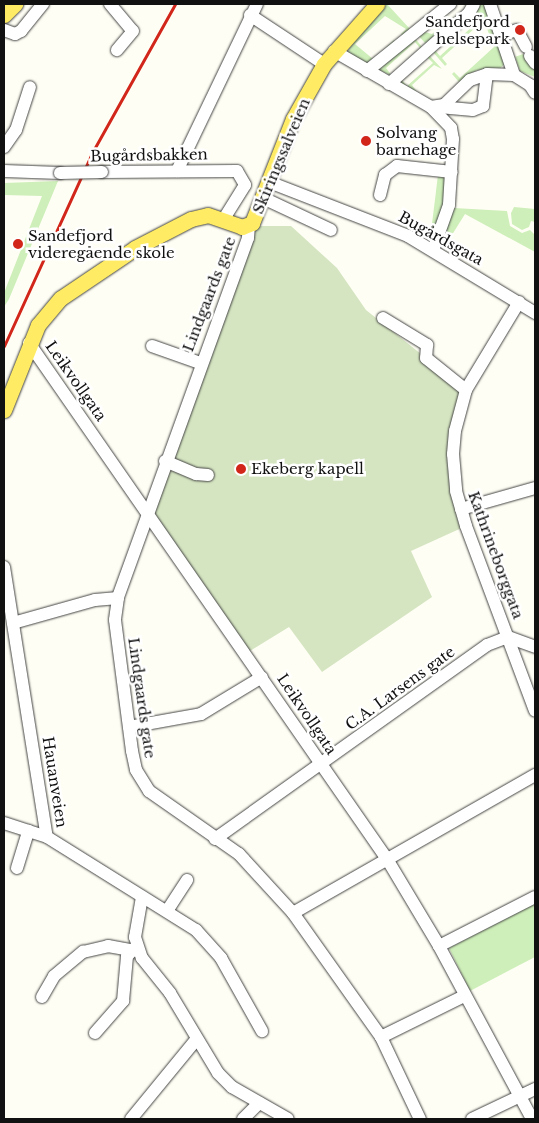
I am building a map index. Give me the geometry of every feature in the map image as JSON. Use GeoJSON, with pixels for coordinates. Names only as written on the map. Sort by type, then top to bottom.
{"type":"FeatureCollection","features":[{"type":"Feature","properties":{"kind":"main road"},"geometry":{"type":"LineString","coordinates":[[4,15],[15,4]]}},
{"type":"Feature","properties":{"kind":"main road","name":"Skiringssalveien"},"geometry":{"type":"LineString","coordinates":[[4,410],[29,343],[52,306],[118,258],[191,219],[208,216],[224,218],[242,227],[249,226],[263,198],[293,119],[324,64],[377,4]]}},
{"type":"Feature","properties":{"kind":"street"},"geometry":{"type":"LineString","coordinates":[[4,30],[14,34],[21,32],[43,4]]}},
{"type":"Feature","properties":{"kind":"street"},"geometry":{"type":"LineString","coordinates":[[110,4],[133,31],[117,50]]}},
{"type":"Feature","properties":{"kind":"street"},"geometry":{"type":"LineString","coordinates":[[177,171],[257,4]]}},
{"type":"Feature","properties":{"kind":"street"},"geometry":{"type":"LineString","coordinates":[[367,72],[450,4]]}},
{"type":"Feature","properties":{"kind":"street"},"geometry":{"type":"LineString","coordinates":[[389,84],[469,13],[474,4]]}},
{"type":"Feature","properties":{"kind":"street"},"geometry":{"type":"LineString","coordinates":[[490,4],[514,75]]}},
{"type":"Feature","properties":{"kind":"street"},"geometry":{"type":"LineString","coordinates":[[250,16],[324,64]]}},
{"type":"Feature","properties":{"kind":"street"},"geometry":{"type":"LineString","coordinates":[[500,34],[517,30],[530,55]]}},
{"type":"Feature","properties":{"kind":"street"},"geometry":{"type":"LineString","coordinates":[[334,51],[367,72],[435,107],[472,110],[483,106],[486,74]]}},
{"type":"Feature","properties":{"kind":"street"},"geometry":{"type":"LineString","coordinates":[[435,107],[470,80],[486,74],[514,75],[534,87]]}},
{"type":"Feature","properties":{"kind":"street"},"geometry":{"type":"LineString","coordinates":[[4,147],[16,130],[30,87]]}},
{"type":"Feature","properties":{"kind":"street"},"geometry":{"type":"LineString","coordinates":[[433,250],[449,205],[452,172],[451,128],[435,107]]}},
{"type":"Feature","properties":{"kind":"street"},"geometry":{"type":"LineString","coordinates":[[380,195],[385,175],[396,166],[452,172]]}},
{"type":"Feature","properties":{"kind":"street","name":"Bugårdsbakken"},"geometry":{"type":"LineString","coordinates":[[4,171],[60,173],[230,169],[241,174],[245,185],[243,194],[224,218]]}},
{"type":"Feature","properties":{"kind":"street","name":"Bugårdsgata"},"geometry":{"type":"LineString","coordinates":[[269,182],[408,236],[535,313]]}},
{"type":"Feature","properties":{"kind":"street"},"geometry":{"type":"LineString","coordinates":[[263,198],[331,230]]}},
{"type":"Feature","properties":{"kind":"street","name":"Lindgaards gate"},"geometry":{"type":"LineString","coordinates":[[249,226],[248,238],[200,363],[118,598],[115,620],[132,751],[142,782],[149,790],[255,869],[293,913],[381,1037],[420,1119]]}},
{"type":"Feature","properties":{"kind":"street","name":"Kathrineborggata"},"geometry":{"type":"LineString","coordinates":[[519,302],[466,390],[455,431],[453,454],[456,491],[461,509],[535,711]]}},
{"type":"Feature","properties":{"kind":"street"},"geometry":{"type":"LineString","coordinates":[[383,318],[427,345],[426,358],[466,390]]}},
{"type":"Feature","properties":{"kind":"street","name":"Leikvollgata"},"geometry":{"type":"LineString","coordinates":[[29,343],[148,511],[387,859],[439,946],[464,996],[521,1096],[532,1119]]}},
{"type":"Feature","properties":{"kind":"street"},"geometry":{"type":"LineString","coordinates":[[152,346],[200,363]]}},
{"type":"Feature","properties":{"kind":"street"},"geometry":{"type":"LineString","coordinates":[[165,461],[196,474],[208,475]]}},
{"type":"Feature","properties":{"kind":"street"},"geometry":{"type":"LineString","coordinates":[[461,509],[535,488]]}},
{"type":"Feature","properties":{"kind":"street","name":"Hauanveien"},"geometry":{"type":"LineString","coordinates":[[4,567],[47,837],[196,930],[221,958],[262,1031]]}},
{"type":"Feature","properties":{"kind":"street"},"geometry":{"type":"LineString","coordinates":[[13,622],[96,600],[118,598]]}},
{"type":"Feature","properties":{"kind":"street"},"geometry":{"type":"LineString","coordinates":[[508,637],[535,647]]}},
{"type":"Feature","properties":{"kind":"street","name":"C.A. Larsens gate"},"geometry":{"type":"LineString","coordinates":[[215,839],[322,765],[487,645],[508,637]]}},
{"type":"Feature","properties":{"kind":"street"},"geometry":{"type":"LineString","coordinates":[[129,727],[201,714],[262,677]]}},
{"type":"Feature","properties":{"kind":"street"},"geometry":{"type":"LineString","coordinates":[[293,913],[535,776]]}},
{"type":"Feature","properties":{"kind":"street"},"geometry":{"type":"LineString","coordinates":[[4,823],[47,837]]}},
{"type":"Feature","properties":{"kind":"street"},"geometry":{"type":"LineString","coordinates":[[17,868],[28,831]]}},
{"type":"Feature","properties":{"kind":"street"},"geometry":{"type":"LineString","coordinates":[[167,911],[187,880]]}},
{"type":"Feature","properties":{"kind":"street"},"geometry":{"type":"LineString","coordinates":[[95,1033],[123,1000],[125,964],[133,948],[142,897]]}},
{"type":"Feature","properties":{"kind":"street"},"geometry":{"type":"LineString","coordinates":[[439,946],[535,897]]}},
{"type":"Feature","properties":{"kind":"street"},"geometry":{"type":"LineString","coordinates":[[42,997],[54,976],[83,952],[108,946],[133,948],[170,993],[196,1040],[218,1073],[232,1087],[288,1119]]}},
{"type":"Feature","properties":{"kind":"street"},"geometry":{"type":"LineString","coordinates":[[381,1037],[464,996]]}},
{"type":"Feature","properties":{"kind":"street"},"geometry":{"type":"LineString","coordinates":[[131,1119],[196,1040]]}},
{"type":"Feature","properties":{"kind":"street"},"geometry":{"type":"LineString","coordinates":[[472,1119],[535,1089]]}},
{"type":"Feature","properties":{"kind":"street"},"geometry":{"type":"LineString","coordinates":[[243,1119],[259,1103]]}},
{"type":"Feature","properties":{"kind":"green space"},"geometry":{"type":"Polygon","coordinates":[[[387,4],[410,29],[403,37],[401,34],[406,29],[385,16],[355,44],[373,59],[394,40],[396,43],[372,63],[365,63],[348,53],[350,45],[387,4]]]}},
{"type":"Feature","properties":{"kind":"green space"},"geometry":{"type":"Polygon","coordinates":[[[464,4],[484,4],[505,64],[499,69],[477,70],[459,82],[452,74],[454,72],[460,78],[494,47],[486,26],[464,4]]]}},
{"type":"Feature","properties":{"kind":"green space"},"geometry":{"type":"Polygon","coordinates":[[[452,17],[454,18],[426,44],[417,34],[421,31],[432,34],[452,17]]]}},
{"type":"Feature","properties":{"kind":"green space"},"geometry":{"type":"Polygon","coordinates":[[[474,25],[476,27],[442,58],[447,64],[445,66],[433,52],[435,50],[440,56],[474,25]]]}},
{"type":"Feature","properties":{"kind":"green space"},"geometry":{"type":"Polygon","coordinates":[[[414,37],[422,47],[420,48],[415,42],[386,68],[392,76],[379,70],[414,37]]]}},
{"type":"Feature","properties":{"kind":"green space"},"geometry":{"type":"Polygon","coordinates":[[[523,54],[535,68],[535,77],[520,71],[515,57],[523,54]]]}},
{"type":"Feature","properties":{"kind":"green space"},"geometry":{"type":"Polygon","coordinates":[[[429,55],[442,69],[434,65],[412,85],[417,92],[400,86],[401,79],[407,86],[433,63],[427,57],[429,55]]]}},
{"type":"Feature","properties":{"kind":"green space"},"geometry":{"type":"Polygon","coordinates":[[[438,175],[447,178],[445,208],[430,240],[438,175]]]}},
{"type":"Feature","properties":{"kind":"green space"},"geometry":{"type":"Polygon","coordinates":[[[58,181],[4,307],[4,293],[42,196],[4,195],[4,183],[58,181]]]}},
{"type":"Feature","properties":{"kind":"green space"},"geometry":{"type":"Polygon","coordinates":[[[514,207],[535,209],[535,222],[531,221],[529,227],[522,230],[512,224],[511,213],[514,207]]]}},
{"type":"Feature","properties":{"kind":"green space"},"geometry":{"type":"Polygon","coordinates":[[[454,208],[507,211],[510,226],[522,233],[530,230],[535,235],[535,252],[465,214],[445,246],[441,244],[454,208]]]}},
{"type":"Feature","properties":{"kind":"green space"},"geometry":{"type":"Polygon","coordinates":[[[249,226],[291,226],[337,268],[366,310],[466,390],[455,431],[466,526],[411,551],[432,597],[322,672],[289,627],[245,654],[148,511],[249,226]]]}},
{"type":"Feature","properties":{"kind":"green space"},"geometry":{"type":"Polygon","coordinates":[[[534,904],[535,957],[470,991],[449,948],[534,904]]]}},
{"type":"Feature","properties":{"kind":"railway"},"geometry":{"type":"LineString","coordinates":[[4,346],[93,151],[175,4]]}},
{"type":"Feature","properties":{"kind":"place","name":"Sandefjord helsepark"},"geometry":{"type":"Point","coordinates":[520,30]}},
{"type":"Feature","properties":{"kind":"place","name":"Solvang barnehage"},"geometry":{"type":"Point","coordinates":[366,141]}},
{"type":"Feature","properties":{"kind":"place","name":"Sandefjord videregående skole"},"geometry":{"type":"Point","coordinates":[18,244]}},
{"type":"Feature","properties":{"kind":"place","name":"Ekeberg kapell"},"geometry":{"type":"Point","coordinates":[241,469]}}]}
